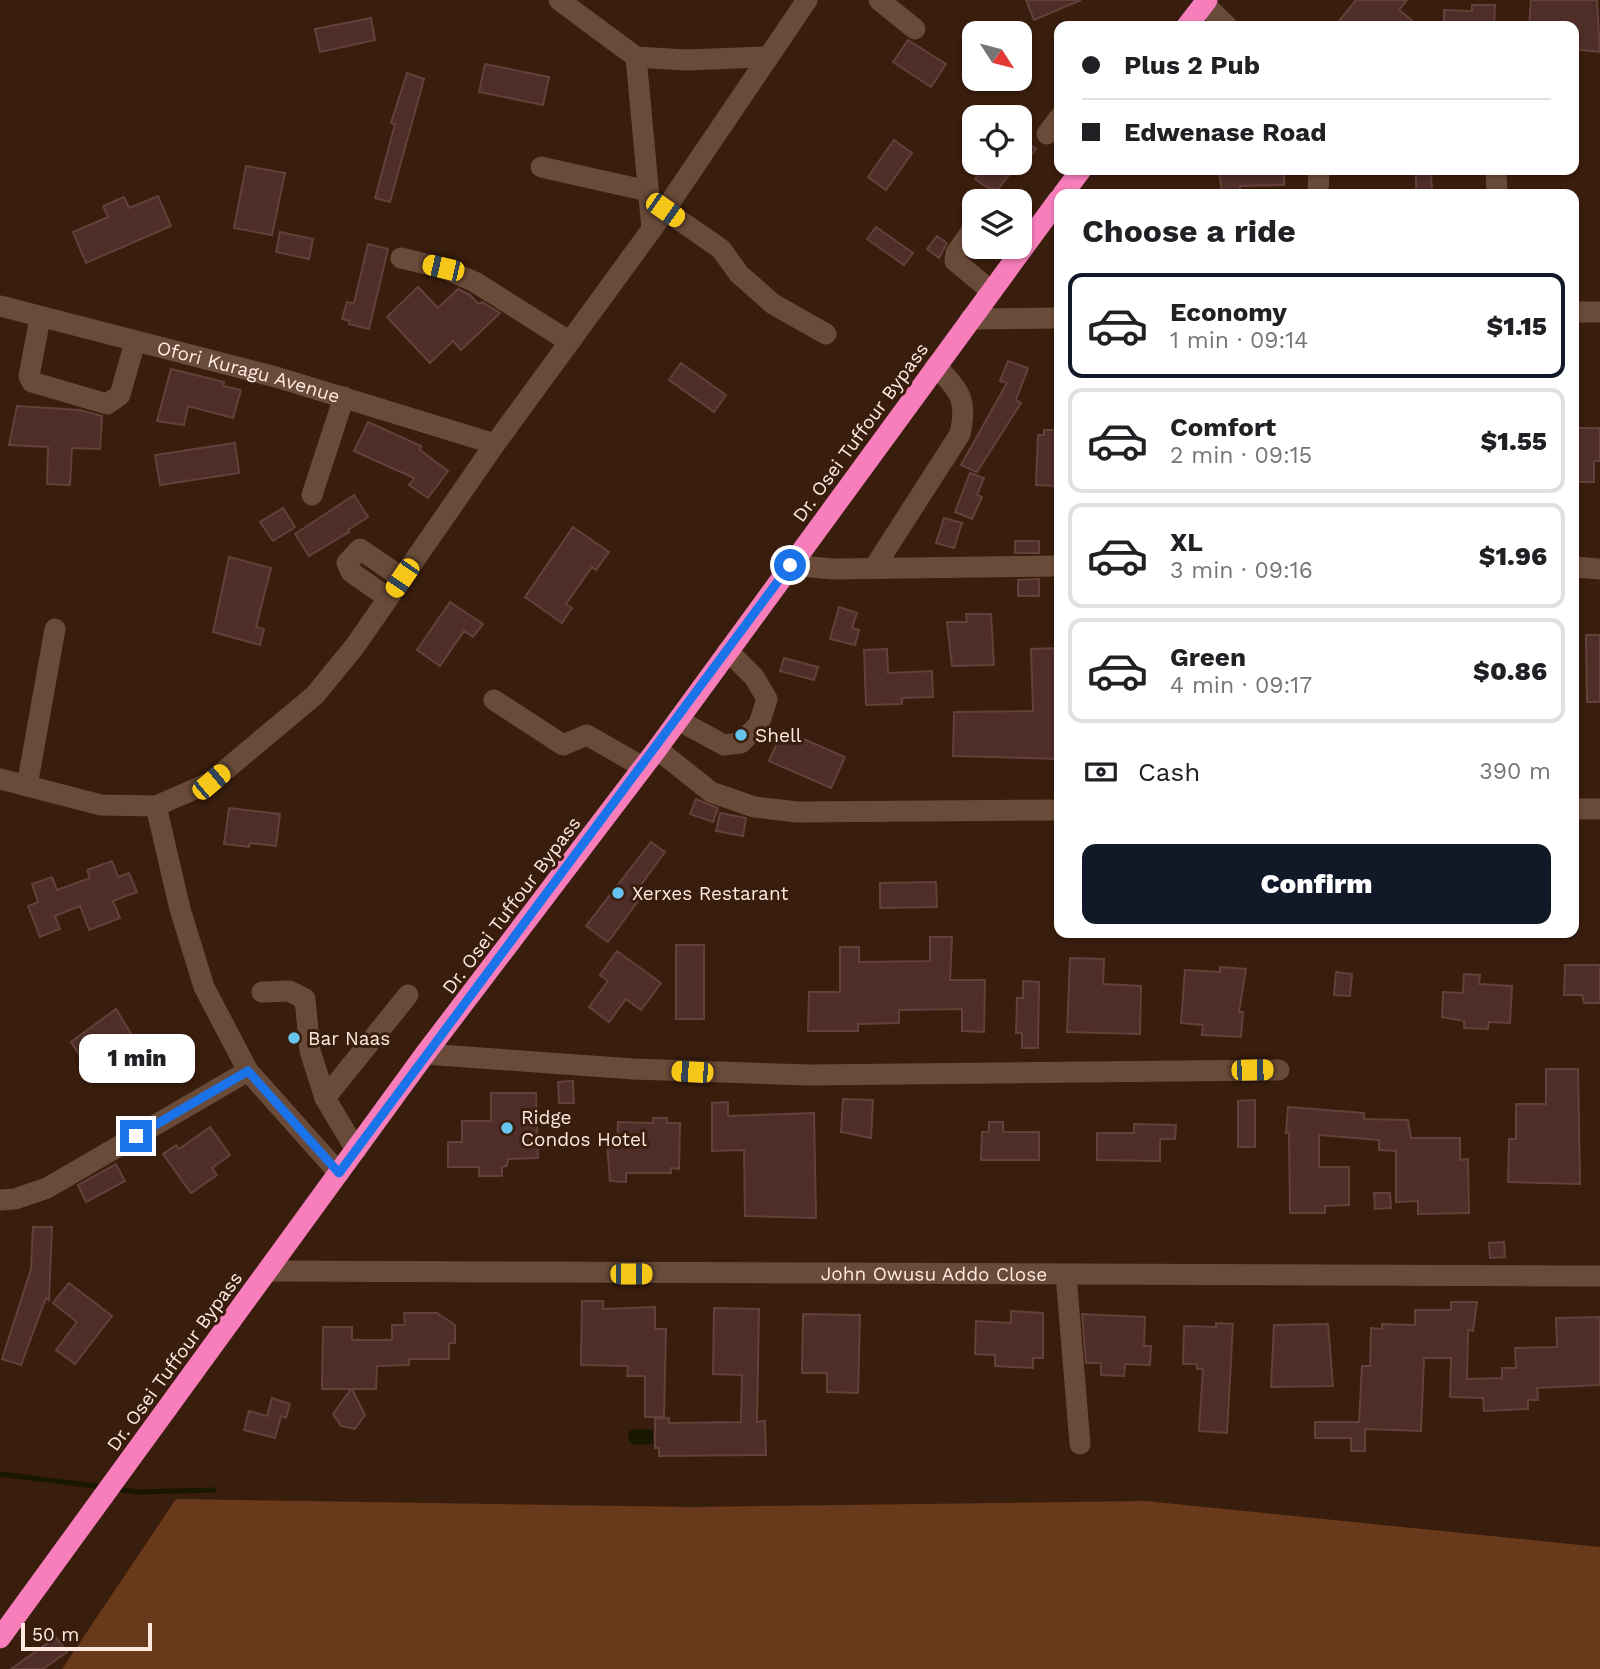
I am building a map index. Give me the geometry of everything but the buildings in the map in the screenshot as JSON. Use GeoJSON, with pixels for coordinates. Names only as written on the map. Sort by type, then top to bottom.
{"type":"FeatureCollection","features":[{"type":"Feature","properties":{"kind":"highway"},"geometry":{"type":"LineString","coordinates":[[1191,21],[1205,2]]}},
{"type":"Feature","properties":{"kind":"highway","name":"Dr. Osei Tuffour Bypass"},"geometry":{"type":"LineString","coordinates":[[0,1638],[425,1054],[657,749],[1054,207]]}},
{"type":"Feature","properties":{"kind":"street"},"geometry":{"type":"LineString","coordinates":[[0,779],[102,805],[156,806],[211,782],[315,695],[388,598],[495,444],[652,229],[807,0]]}},
{"type":"Feature","properties":{"kind":"street"},"geometry":{"type":"LineString","coordinates":[[879,0],[915,29]]}},
{"type":"Feature","properties":{"kind":"street"},"geometry":{"type":"LineString","coordinates":[[564,1],[636,57],[687,60],[767,57]]}},
{"type":"Feature","properties":{"kind":"street"},"geometry":{"type":"LineString","coordinates":[[1205,2],[1222,21]]}},
{"type":"Feature","properties":{"kind":"street"},"geometry":{"type":"LineString","coordinates":[[636,57],[652,229]]}},
{"type":"Feature","properties":{"kind":"street"},"geometry":{"type":"LineString","coordinates":[[541,167],[648,191]]}},
{"type":"Feature","properties":{"kind":"street"},"geometry":{"type":"LineString","coordinates":[[665,210],[721,249],[739,274],[773,304],[826,334]]}},
{"type":"Feature","properties":{"kind":"street"},"geometry":{"type":"LineString","coordinates":[[962,244],[956,253],[955,261],[990,292]]}},
{"type":"Feature","properties":{"kind":"street"},"geometry":{"type":"LineString","coordinates":[[401,258],[443,268],[475,282],[570,342]]}},
{"type":"Feature","properties":{"kind":"street","name":"Ofori Kuragu Avenue"},"geometry":{"type":"LineString","coordinates":[[0,306],[344,397],[495,444]]}},
{"type":"Feature","properties":{"kind":"street"},"geometry":{"type":"LineString","coordinates":[[1579,312],[1600,312]]}},
{"type":"Feature","properties":{"kind":"street"},"geometry":{"type":"LineString","coordinates":[[40,318],[29,376],[32,382],[107,404],[120,395],[135,342]]}},
{"type":"Feature","properties":{"kind":"street"},"geometry":{"type":"LineString","coordinates":[[970,319],[1054,318]]}},
{"type":"Feature","properties":{"kind":"street"},"geometry":{"type":"LineString","coordinates":[[874,568],[960,434],[965,413],[961,392],[936,366]]}},
{"type":"Feature","properties":{"kind":"street"},"geometry":{"type":"LineString","coordinates":[[312,495],[344,397]]}},
{"type":"Feature","properties":{"kind":"street"},"geometry":{"type":"LineString","coordinates":[[388,598],[351,572],[347,563],[360,549],[402,578]]}},
{"type":"Feature","properties":{"kind":"street"},"geometry":{"type":"LineString","coordinates":[[790,565],[833,569],[1054,566]]}},
{"type":"Feature","properties":{"kind":"street"},"geometry":{"type":"LineString","coordinates":[[1579,567],[1600,569]]}},
{"type":"Feature","properties":{"kind":"street"},"geometry":{"type":"LineString","coordinates":[[27,786],[55,629]]}},
{"type":"Feature","properties":{"kind":"street"},"geometry":{"type":"LineString","coordinates":[[678,720],[724,745],[741,743],[759,724],[767,699],[754,677],[727,652]]}},
{"type":"Feature","properties":{"kind":"street"},"geometry":{"type":"LineString","coordinates":[[494,700],[563,745],[587,735],[643,767]]}},
{"type":"Feature","properties":{"kind":"street"},"geometry":{"type":"LineString","coordinates":[[657,749],[711,792],[754,807],[797,812],[1054,810]]}},
{"type":"Feature","properties":{"kind":"street"},"geometry":{"type":"LineString","coordinates":[[156,806],[180,909],[204,987],[248,1071],[339,1173]]}},
{"type":"Feature","properties":{"kind":"street"},"geometry":{"type":"LineString","coordinates":[[1579,809],[1600,809]]}},
{"type":"Feature","properties":{"kind":"street"},"geometry":{"type":"LineString","coordinates":[[262,992],[289,991],[305,999],[310,1051],[325,1098],[356,1150]]}},
{"type":"Feature","properties":{"kind":"street"},"geometry":{"type":"LineString","coordinates":[[325,1098],[408,995]]}},
{"type":"Feature","properties":{"kind":"street"},"geometry":{"type":"LineString","coordinates":[[425,1054],[633,1069],[809,1075],[1279,1070]]}},
{"type":"Feature","properties":{"kind":"street"},"geometry":{"type":"LineString","coordinates":[[0,1200],[15,1199],[47,1188],[248,1071]]}},
{"type":"Feature","properties":{"kind":"street","name":"John Owusu Addo Close"},"geometry":{"type":"LineString","coordinates":[[267,1271],[1600,1276]]}},
{"type":"Feature","properties":{"kind":"street"},"geometry":{"type":"LineString","coordinates":[[1066,1275],[1080,1444]]}},
{"type":"Feature","properties":{"kind":"shaded area"},"geometry":{"type":"Polygon","coordinates":[[[653,1429],[653,1444],[634,1445],[629,1441],[628,1434],[631,1430],[653,1429]]]}},
{"type":"Feature","properties":{"kind":"shaded area"},"geometry":{"type":"Polygon","coordinates":[[[176,1499],[692,1507],[1146,1501],[1600,1547],[1600,1669],[62,1669],[176,1499]]]}},
{"type":"Feature","properties":{"kind":"waterway"},"geometry":{"type":"LineString","coordinates":[[0,1474],[103,1487]]}},
{"type":"Feature","properties":{"kind":"waterway"},"geometry":{"type":"LineString","coordinates":[[116,1489],[137,1492],[214,1490]]}},
{"type":"Feature","properties":{"kind":"place","name":"Shell"},"geometry":{"type":"Point","coordinates":[741,735]}},
{"type":"Feature","properties":{"kind":"place","name":"Xerxes Restarant"},"geometry":{"type":"Point","coordinates":[618,893]}},
{"type":"Feature","properties":{"kind":"place","name":"Bar Naas"},"geometry":{"type":"Point","coordinates":[294,1038]}},
{"type":"Feature","properties":{"kind":"place","name":"Ridge Condos Hotel"},"geometry":{"type":"Point","coordinates":[507,1128]}},
{"type":"Feature","properties":{"kind":"route"},"geometry":{"type":"LineString","coordinates":[[136,1136],[248,1071],[339,1173],[425,1054],[657,749],[790,565]]}}]}
